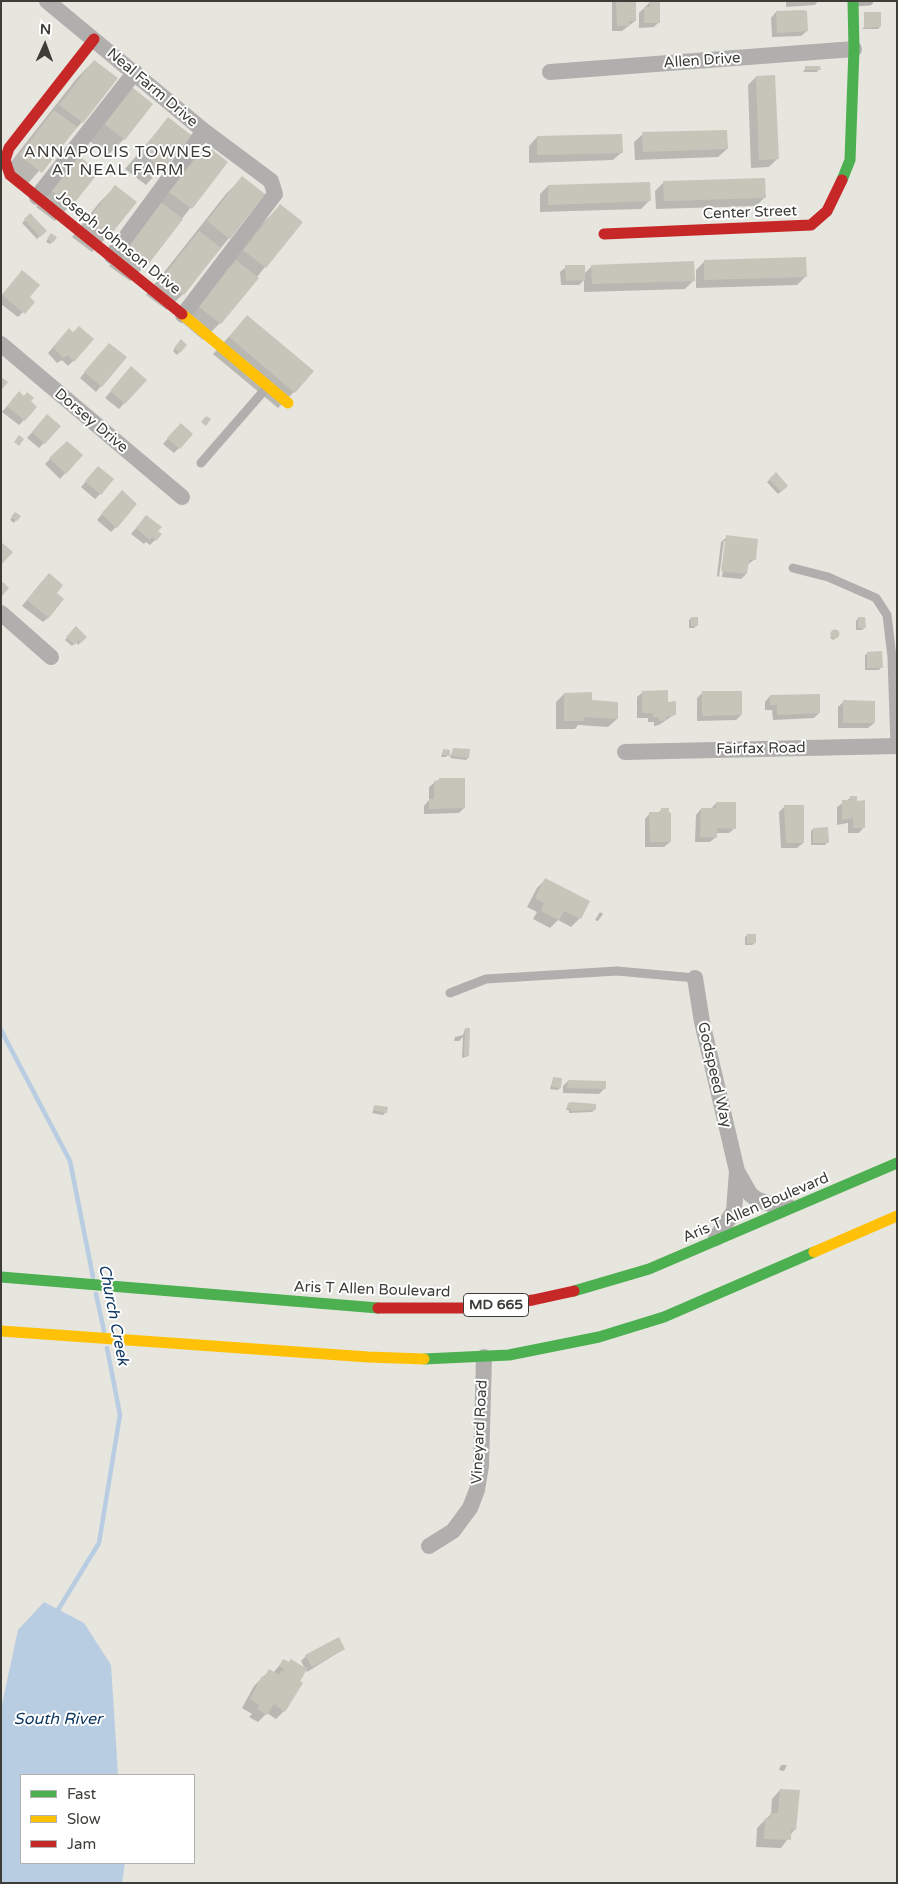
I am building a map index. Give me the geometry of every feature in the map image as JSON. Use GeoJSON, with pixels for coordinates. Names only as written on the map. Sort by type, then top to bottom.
{"type":"FeatureCollection","features":[{"type":"Feature","properties":{"kind":"main road","name":"Center Street"},"geometry":{"type":"LineString","coordinates":[[604,234],[811,225],[827,211],[850,160],[854,49],[852,2]]}},
{"type":"Feature","properties":{"kind":"main road","name":"Joseph Johnson Drive"},"geometry":{"type":"LineString","coordinates":[[94,39],[9,148],[5,160],[10,174],[112,256],[288,403]]}},
{"type":"Feature","properties":{"kind":"main road","name":"Aris T Allen Boulevard"},"geometry":{"type":"LineString","coordinates":[[1,1277],[366,1308],[421,1310],[473,1308],[533,1300],[586,1288],[649,1269],[897,1164]]}},
{"type":"Feature","properties":{"kind":"main road"},"geometry":{"type":"LineString","coordinates":[[1,1331],[368,1357],[428,1359],[484,1357],[541,1350],[599,1337],[664,1317],[897,1216]]}},
{"type":"Feature","properties":{"kind":"street","name":"Neal Farm Drive"},"geometry":{"type":"LineString","coordinates":[[47,1],[204,131],[272,181],[275,194],[183,315]]}},
{"type":"Feature","properties":{"kind":"street","name":"Allen Drive"},"geometry":{"type":"LineString","coordinates":[[550,72],[854,49]]}},
{"type":"Feature","properties":{"kind":"street"},"geometry":{"type":"LineString","coordinates":[[37,197],[135,72]]}},
{"type":"Feature","properties":{"kind":"street"},"geometry":{"type":"LineString","coordinates":[[112,256],[204,131]]}},
{"type":"Feature","properties":{"kind":"street","name":"Dorsey Drive"},"geometry":{"type":"LineString","coordinates":[[1,344],[182,498]]}},
{"type":"Feature","properties":{"kind":"street"},"geometry":{"type":"LineString","coordinates":[[1,613],[50,657]]}},
{"type":"Feature","properties":{"kind":"street","name":"Fairfax Road"},"geometry":{"type":"LineString","coordinates":[[625,752],[896,746]]}},
{"type":"Feature","properties":{"kind":"street","name":"Godspeed Way"},"geometry":{"type":"LineString","coordinates":[[695,978],[702,1022],[737,1171],[750,1194],[756,1199],[770,1204],[798,1207]]}},
{"type":"Feature","properties":{"kind":"street","name":"Godspeed Way"},"geometry":{"type":"LineString","coordinates":[[714,1242],[734,1211],[737,1171]]}},
{"type":"Feature","properties":{"kind":"street","name":"Vineyard Road"},"geometry":{"type":"LineString","coordinates":[[429,1546],[453,1531],[470,1508],[477,1490],[481,1466],[484,1357]]}},
{"type":"Feature","properties":{"kind":"lane"},"geometry":{"type":"LineString","coordinates":[[852,2],[869,1]]}},
{"type":"Feature","properties":{"kind":"lane"},"geometry":{"type":"LineString","coordinates":[[201,463],[268,386]]}},
{"type":"Feature","properties":{"kind":"lane"},"geometry":{"type":"LineString","coordinates":[[793,568],[828,577],[876,598],[887,615],[892,657],[896,746]]}},
{"type":"Feature","properties":{"kind":"lane"},"geometry":{"type":"LineString","coordinates":[[450,993],[486,979],[598,972],[617,971],[695,978]]}},
{"type":"Feature","properties":{"kind":"water","name":"South River"},"geometry":{"type":"Polygon","coordinates":[[[44,1602],[84,1623],[111,1665],[118,1774],[20,1774],[20,1864],[125,1864],[122,1883],[1,1883],[1,1709],[18,1630],[44,1602]]]}},
{"type":"Feature","properties":{"kind":"building"},"geometry":{"type":"Polygon","coordinates":[[[616,1],[636,1],[636,21],[629,21],[629,26],[617,26],[616,1]]]}},
{"type":"Feature","properties":{"kind":"building"},"geometry":{"type":"Polygon","coordinates":[[[650,1],[660,1],[660,23],[644,23],[644,7],[650,7],[650,1]]]}},
{"type":"Feature","properties":{"kind":"building"},"geometry":{"type":"Polygon","coordinates":[[[776,11],[807,11],[808,31],[777,33],[776,11]]]}},
{"type":"Feature","properties":{"kind":"building"},"geometry":{"type":"Polygon","coordinates":[[[864,12],[881,12],[881,27],[864,28],[864,12]]]}},
{"type":"Feature","properties":{"kind":"building"},"geometry":{"type":"Polygon","coordinates":[[[94,60],[118,78],[83,123],[59,105],[94,60]]]}},
{"type":"Feature","properties":{"kind":"building"},"geometry":{"type":"Polygon","coordinates":[[[805,66],[820,66],[821,70],[805,70],[805,66]]]}},
{"type":"Feature","properties":{"kind":"building"},"geometry":{"type":"Polygon","coordinates":[[[775,75],[779,159],[759,160],[756,76],[775,75]]]}},
{"type":"Feature","properties":{"kind":"building"},"geometry":{"type":"Polygon","coordinates":[[[132,87],[153,104],[125,140],[103,123],[132,87]]]}},
{"type":"Feature","properties":{"kind":"building"},"geometry":{"type":"Polygon","coordinates":[[[54,110],[77,127],[42,173],[19,155],[54,110]]]}},
{"type":"Feature","properties":{"kind":"building"},"geometry":{"type":"Polygon","coordinates":[[[168,117],[191,135],[164,170],[141,152],[168,117]]]}},
{"type":"Feature","properties":{"kind":"building"},"geometry":{"type":"Polygon","coordinates":[[[727,130],[728,149],[643,152],[642,132],[727,130]]]}},
{"type":"Feature","properties":{"kind":"building"},"geometry":{"type":"Polygon","coordinates":[[[622,134],[623,153],[537,155],[537,136],[622,134]]]}},
{"type":"Feature","properties":{"kind":"building"},"geometry":{"type":"Polygon","coordinates":[[[206,145],[228,162],[192,209],[169,192],[206,145]]]}},
{"type":"Feature","properties":{"kind":"building"},"geometry":{"type":"Polygon","coordinates":[[[78,155],[99,172],[72,206],[51,190],[78,155]]]}},
{"type":"Feature","properties":{"kind":"building"},"geometry":{"type":"Polygon","coordinates":[[[242,176],[265,194],[230,239],[207,221],[242,176]]]}},
{"type":"Feature","properties":{"kind":"building"},"geometry":{"type":"Polygon","coordinates":[[[765,178],[766,198],[664,201],[663,181],[765,178]]]}},
{"type":"Feature","properties":{"kind":"building"},"geometry":{"type":"Polygon","coordinates":[[[650,182],[651,201],[548,205],[548,185],[650,182]]]}},
{"type":"Feature","properties":{"kind":"building"},"geometry":{"type":"Polygon","coordinates":[[[115,185],[137,202],[109,237],[88,220],[115,185]]]}},
{"type":"Feature","properties":{"kind":"building"},"geometry":{"type":"Polygon","coordinates":[[[161,202],[183,219],[147,266],[125,249],[161,202]]]}},
{"type":"Feature","properties":{"kind":"building"},"geometry":{"type":"Polygon","coordinates":[[[280,204],[303,222],[266,268],[243,250],[280,204]]]}},
{"type":"Feature","properties":{"kind":"building"},"geometry":{"type":"Polygon","coordinates":[[[30,213],[47,231],[40,237],[24,219],[30,213]]]}},
{"type":"Feature","properties":{"kind":"building"},"geometry":{"type":"Polygon","coordinates":[[[199,231],[221,248],[184,295],[162,278],[199,231]]]}},
{"type":"Feature","properties":{"kind":"building"},"geometry":{"type":"Polygon","coordinates":[[[51,233],[57,237],[53,243],[47,239],[51,233]]]}},
{"type":"Feature","properties":{"kind":"building"},"geometry":{"type":"Polygon","coordinates":[[[806,257],[807,277],[704,280],[704,260],[806,257]]]}},
{"type":"Feature","properties":{"kind":"building"},"geometry":{"type":"Polygon","coordinates":[[[236,260],[259,278],[221,324],[198,306],[236,260]]]}},
{"type":"Feature","properties":{"kind":"building"},"geometry":{"type":"Polygon","coordinates":[[[694,261],[695,281],[592,284],[591,265],[694,261]]]}},
{"type":"Feature","properties":{"kind":"building"},"geometry":{"type":"Polygon","coordinates":[[[565,265],[585,265],[585,280],[566,281],[565,265]]]}},
{"type":"Feature","properties":{"kind":"building"},"geometry":{"type":"Polygon","coordinates":[[[22,270],[40,285],[30,297],[35,302],[25,314],[2,295],[22,270]]]}},
{"type":"Feature","properties":{"kind":"building"},"geometry":{"type":"Polygon","coordinates":[[[247,315],[314,371],[295,393],[229,337],[247,315]]]}},
{"type":"Feature","properties":{"kind":"building"},"geometry":{"type":"Polygon","coordinates":[[[79,326],[94,339],[74,362],[68,355],[63,358],[53,347],[69,328],[73,332],[79,326]]]}},
{"type":"Feature","properties":{"kind":"building"},"geometry":{"type":"Polygon","coordinates":[[[181,339],[187,345],[180,353],[174,348],[181,339]]]}},
{"type":"Feature","properties":{"kind":"building"},"geometry":{"type":"Polygon","coordinates":[[[109,343],[127,357],[102,387],[84,372],[109,343]]]}},
{"type":"Feature","properties":{"kind":"building"},"geometry":{"type":"Polygon","coordinates":[[[131,366],[147,380],[125,404],[110,391],[131,366]]]}},
{"type":"Feature","properties":{"kind":"building"},"geometry":{"type":"Polygon","coordinates":[[[1,377],[8,382],[1,390],[1,377]]]}},
{"type":"Feature","properties":{"kind":"building"},"geometry":{"type":"Polygon","coordinates":[[[19,391],[24,396],[27,392],[34,398],[31,401],[37,407],[25,421],[7,406],[19,391]]]}},
{"type":"Feature","properties":{"kind":"building"},"geometry":{"type":"Polygon","coordinates":[[[47,414],[61,426],[45,444],[32,432],[47,414]]]}},
{"type":"Feature","properties":{"kind":"building"},"geometry":{"type":"Polygon","coordinates":[[[206,416],[211,419],[206,426],[201,422],[206,416]]]}},
{"type":"Feature","properties":{"kind":"building"},"geometry":{"type":"Polygon","coordinates":[[[181,423],[193,434],[180,449],[167,438],[181,423]]]}},
{"type":"Feature","properties":{"kind":"building"},"geometry":{"type":"Polygon","coordinates":[[[19,435],[24,439],[19,446],[14,442],[19,435]]]}},
{"type":"Feature","properties":{"kind":"building"},"geometry":{"type":"Polygon","coordinates":[[[67,441],[83,455],[66,474],[49,458],[67,441]]]}},
{"type":"Feature","properties":{"kind":"building"},"geometry":{"type":"Polygon","coordinates":[[[98,466],[114,479],[101,495],[85,481],[98,466]]]}},
{"type":"Feature","properties":{"kind":"building"},"geometry":{"type":"Polygon","coordinates":[[[776,472],[788,486],[781,492],[769,479],[776,472]]]}},
{"type":"Feature","properties":{"kind":"building"},"geometry":{"type":"Polygon","coordinates":[[[122,490],[137,504],[117,528],[101,514],[122,490]]]}},
{"type":"Feature","properties":{"kind":"building"},"geometry":{"type":"Polygon","coordinates":[[[15,512],[21,516],[17,521],[11,517],[15,512]]]}},
{"type":"Feature","properties":{"kind":"building"},"geometry":{"type":"Polygon","coordinates":[[[146,515],[162,527],[158,531],[162,534],[156,541],[152,537],[150,540],[136,528],[146,515]]]}},
{"type":"Feature","properties":{"kind":"building"},"geometry":{"type":"Polygon","coordinates":[[[726,535],[758,539],[756,560],[749,560],[747,574],[721,571],[726,535]]]}},
{"type":"Feature","properties":{"kind":"building"},"geometry":{"type":"Polygon","coordinates":[[[1,542],[13,552],[1,565],[1,542]]]}},
{"type":"Feature","properties":{"kind":"building"},"geometry":{"type":"Polygon","coordinates":[[[49,573],[63,585],[57,593],[64,599],[49,618],[27,600],[49,573]]]}},
{"type":"Feature","properties":{"kind":"building"},"geometry":{"type":"Polygon","coordinates":[[[3,582],[9,588],[1,597],[1,584],[3,582]]]}},
{"type":"Feature","properties":{"kind":"building"},"geometry":{"type":"Polygon","coordinates":[[[691,617],[698,617],[698,626],[691,626],[691,617]]]}},
{"type":"Feature","properties":{"kind":"building"},"geometry":{"type":"Polygon","coordinates":[[[858,617],[865,617],[866,628],[858,628],[858,617]]]}},
{"type":"Feature","properties":{"kind":"building"},"geometry":{"type":"Polygon","coordinates":[[[76,626],[87,637],[81,643],[78,640],[75,645],[66,637],[76,626]]]}},
{"type":"Feature","properties":{"kind":"building"},"geometry":{"type":"Polygon","coordinates":[[[835,629],[840,634],[835,639],[830,634],[835,629]]]}},
{"type":"Feature","properties":{"kind":"building"},"geometry":{"type":"Polygon","coordinates":[[[882,651],[883,668],[867,668],[867,652],[882,651]]]}},
{"type":"Feature","properties":{"kind":"building"},"geometry":{"type":"Polygon","coordinates":[[[668,690],[668,702],[676,701],[676,715],[659,721],[659,717],[653,717],[653,713],[642,713],[642,691],[668,690]]]}},
{"type":"Feature","properties":{"kind":"building"},"geometry":{"type":"Polygon","coordinates":[[[702,691],[742,691],[742,715],[702,716],[702,691]]]}},
{"type":"Feature","properties":{"kind":"building"},"geometry":{"type":"Polygon","coordinates":[[[592,692],[592,700],[618,702],[618,719],[584,717],[584,721],[564,721],[564,693],[592,692]]]}},
{"type":"Feature","properties":{"kind":"building"},"geometry":{"type":"Polygon","coordinates":[[[820,694],[820,713],[777,715],[777,705],[770,705],[770,695],[820,694]]]}},
{"type":"Feature","properties":{"kind":"building"},"geometry":{"type":"Polygon","coordinates":[[[843,700],[875,701],[875,723],[843,723],[843,700]]]}},
{"type":"Feature","properties":{"kind":"building"},"geometry":{"type":"Polygon","coordinates":[[[453,748],[470,749],[469,758],[452,756],[453,748]]]}},
{"type":"Feature","properties":{"kind":"building"},"geometry":{"type":"Polygon","coordinates":[[[443,749],[450,750],[450,756],[443,755],[443,749]]]}},
{"type":"Feature","properties":{"kind":"building"},"geometry":{"type":"Polygon","coordinates":[[[439,778],[465,778],[465,808],[429,809],[429,799],[434,799],[434,781],[439,780],[439,778]]]}},
{"type":"Feature","properties":{"kind":"building"},"geometry":{"type":"Polygon","coordinates":[[[850,796],[857,796],[857,801],[865,800],[865,828],[853,828],[853,818],[842,820],[842,800],[850,800],[850,796]]]}},
{"type":"Feature","properties":{"kind":"building"},"geometry":{"type":"Polygon","coordinates":[[[716,802],[736,802],[736,829],[717,828],[717,838],[700,837],[701,808],[716,808],[716,802]]]}},
{"type":"Feature","properties":{"kind":"building"},"geometry":{"type":"Polygon","coordinates":[[[784,805],[804,805],[804,843],[786,843],[784,805]]]}},
{"type":"Feature","properties":{"kind":"building"},"geometry":{"type":"Polygon","coordinates":[[[661,808],[669,808],[671,813],[671,842],[650,842],[649,812],[661,812],[661,808]]]}},
{"type":"Feature","properties":{"kind":"building"},"geometry":{"type":"Polygon","coordinates":[[[828,827],[829,843],[813,843],[813,828],[828,827]]]}},
{"type":"Feature","properties":{"kind":"building"},"geometry":{"type":"Polygon","coordinates":[[[545,878],[590,901],[581,919],[564,911],[559,920],[541,911],[544,903],[535,898],[545,878]]]}},
{"type":"Feature","properties":{"kind":"building"},"geometry":{"type":"Polygon","coordinates":[[[747,934],[756,934],[756,943],[747,944],[747,934]]]}},
{"type":"Feature","properties":{"kind":"building"},"geometry":{"type":"Polygon","coordinates":[[[465,1028],[470,1028],[469,1056],[464,1056],[465,1028]]]}},
{"type":"Feature","properties":{"kind":"building"},"geometry":{"type":"Polygon","coordinates":[[[553,1077],[562,1078],[561,1088],[552,1087],[553,1077]]]}},
{"type":"Feature","properties":{"kind":"building"},"geometry":{"type":"Polygon","coordinates":[[[568,1080],[606,1081],[606,1089],[567,1088],[568,1080]]]}},
{"type":"Feature","properties":{"kind":"building"},"geometry":{"type":"Polygon","coordinates":[[[568,1103],[596,1104],[596,1110],[571,1111],[571,1109],[567,1108],[568,1103]]]}},
{"type":"Feature","properties":{"kind":"building"},"geometry":{"type":"Polygon","coordinates":[[[374,1105],[388,1107],[387,1113],[373,1110],[374,1105]]]}},
{"type":"Feature","properties":{"kind":"building"},"geometry":{"type":"Polygon","coordinates":[[[339,1637],[345,1649],[312,1667],[305,1655],[339,1637]]]}},
{"type":"Feature","properties":{"kind":"building"},"geometry":{"type":"Polygon","coordinates":[[[283,1659],[289,1662],[291,1659],[307,1669],[300,1681],[303,1683],[285,1712],[274,1704],[267,1715],[257,1709],[259,1705],[250,1699],[262,1676],[264,1678],[269,1669],[279,1675],[282,1670],[284,1672],[285,1670],[279,1666],[283,1659]]]}},
{"type":"Feature","properties":{"kind":"building"},"geometry":{"type":"Polygon","coordinates":[[[780,1789],[800,1790],[796,1830],[791,1830],[791,1840],[764,1839],[765,1818],[770,1818],[770,1813],[778,1813],[780,1789]]]}},
{"type":"Feature","properties":{"kind":"waterway","name":"Church Creek"},"geometry":{"type":"LineString","coordinates":[[1,1030],[70,1161],[93,1277]]}},
{"type":"Feature","properties":{"kind":"waterway","name":"Church Creek"},"geometry":{"type":"LineString","coordinates":[[96,1294],[104,1331]]}},
{"type":"Feature","properties":{"kind":"waterway","name":"Church Creek"},"geometry":{"type":"LineString","coordinates":[[58,1610],[99,1543],[120,1415],[107,1348]]}},
{"type":"Feature","properties":{"kind":"traffic: fast"},"geometry":{"type":"LineString","coordinates":[[842,180],[850,160],[854,49],[853,1]]}},
{"type":"Feature","properties":{"kind":"traffic: fast"},"geometry":{"type":"LineString","coordinates":[[574,1291],[649,1269],[897,1163]]}},
{"type":"Feature","properties":{"kind":"traffic: fast"},"geometry":{"type":"LineString","coordinates":[[424,1359],[509,1355],[599,1337],[664,1317],[814,1252]]}},
{"type":"Feature","properties":{"kind":"traffic: fast"},"geometry":{"type":"LineString","coordinates":[[1,1277],[378,1308]]}},
{"type":"Feature","properties":{"kind":"traffic: slow"},"geometry":{"type":"LineString","coordinates":[[182,314],[288,403]]}},
{"type":"Feature","properties":{"kind":"traffic: slow"},"geometry":{"type":"LineString","coordinates":[[814,1252],[897,1216]]}},
{"type":"Feature","properties":{"kind":"traffic: slow"},"geometry":{"type":"LineString","coordinates":[[1,1331],[368,1357],[424,1359]]}},
{"type":"Feature","properties":{"kind":"traffic: jam"},"geometry":{"type":"LineString","coordinates":[[94,39],[9,148],[5,160],[10,175],[182,314]]}},
{"type":"Feature","properties":{"kind":"traffic: jam"},"geometry":{"type":"LineString","coordinates":[[604,234],[811,225],[827,211],[842,180]]}},
{"type":"Feature","properties":{"kind":"traffic: jam"},"geometry":{"type":"LineString","coordinates":[[378,1308],[473,1308],[533,1300],[574,1291]]}},
{"type":"Feature","properties":{"kind":"district","name":"ANNAPOLIS TOWNES AT NEAL FARM"},"geometry":{"type":"Point","coordinates":[118,162]}}]}
